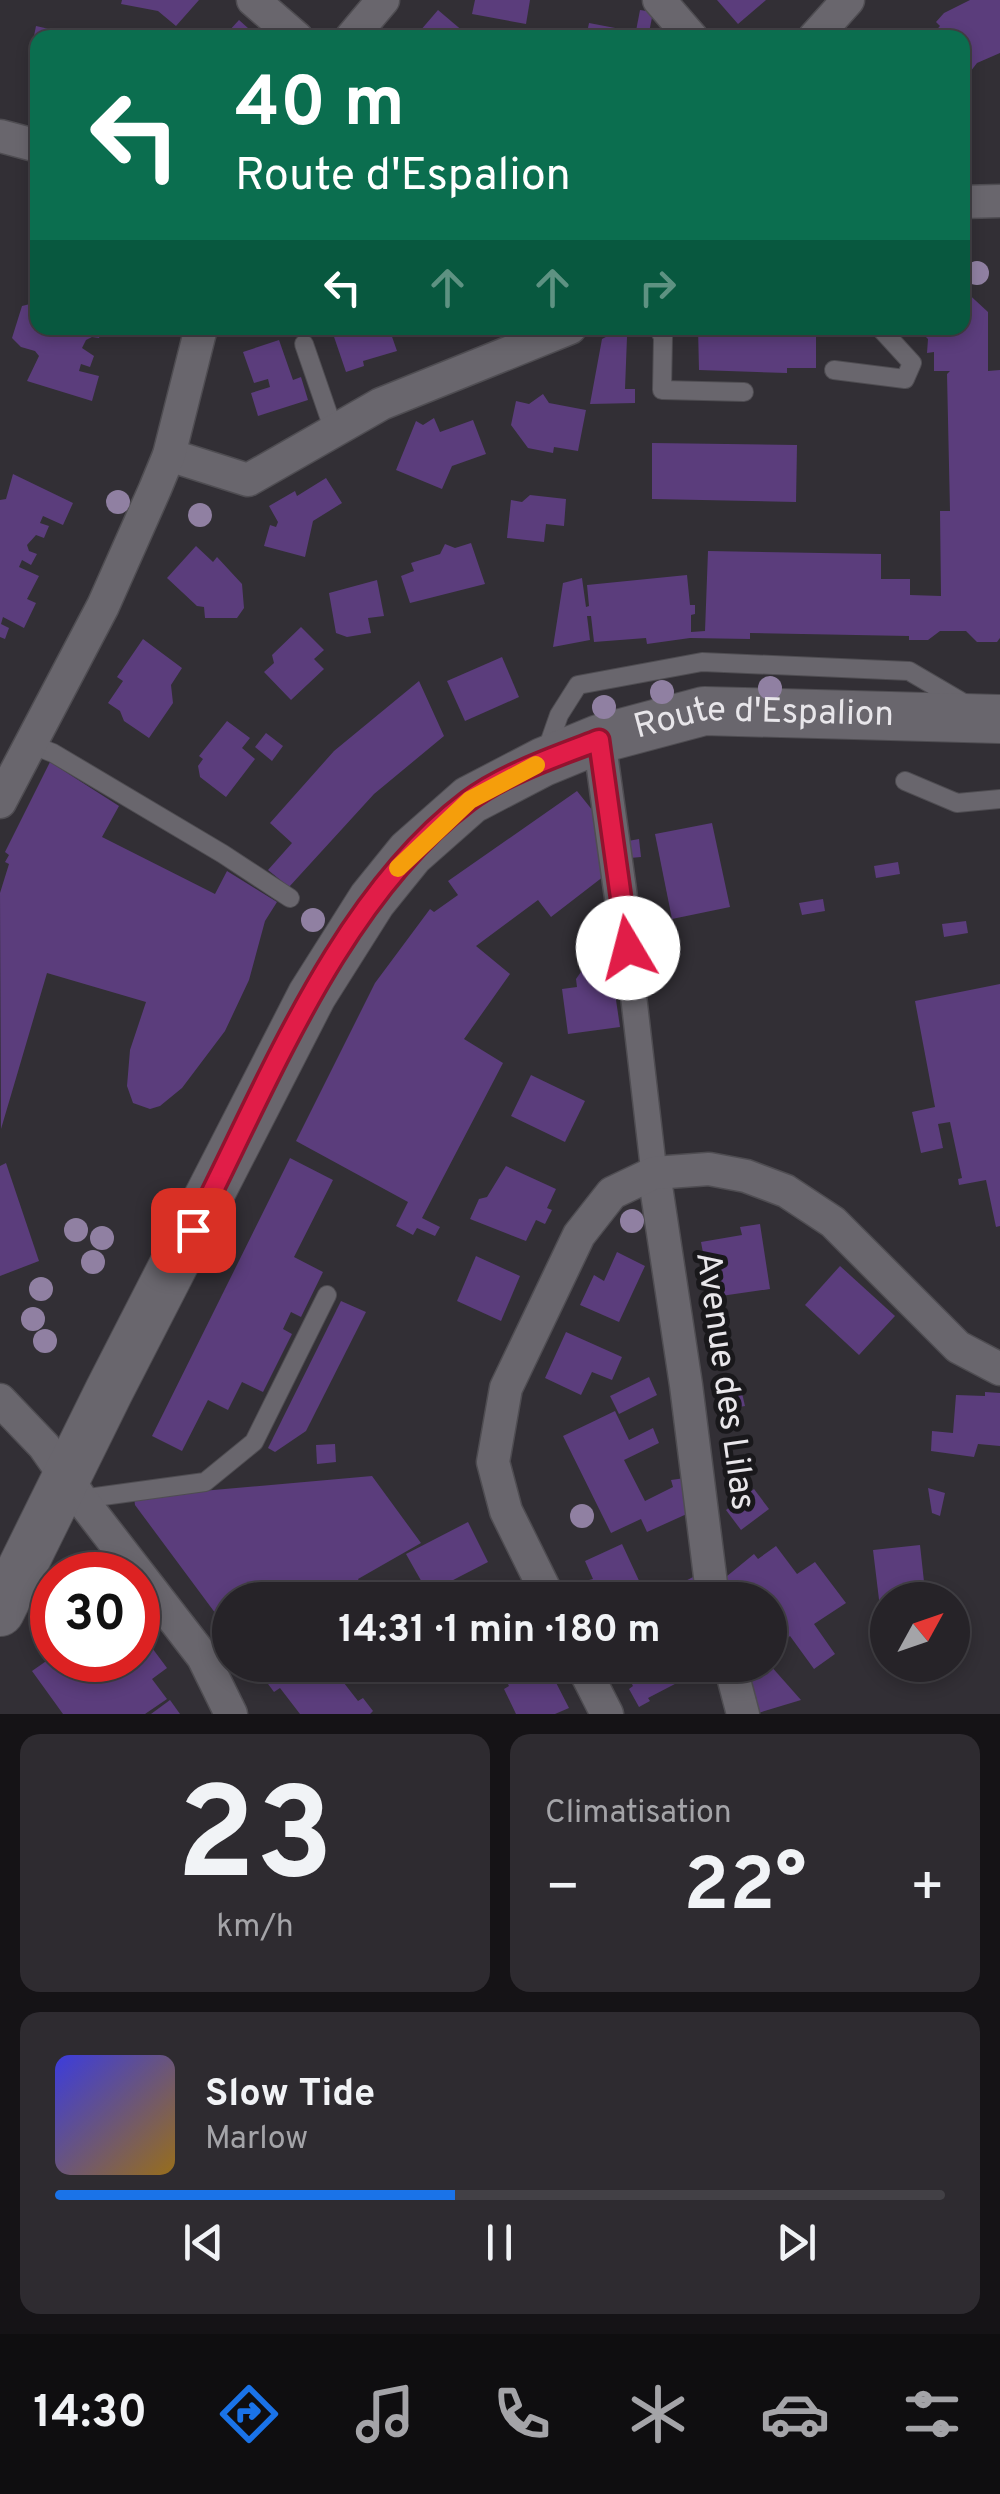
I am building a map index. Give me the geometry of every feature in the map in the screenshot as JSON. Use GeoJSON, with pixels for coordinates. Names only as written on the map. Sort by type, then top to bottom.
{"type":"FeatureCollection","features":[{"type":"Feature","properties":{"kind":"main road","name":"Route d'Espalion"},"geometry":{"type":"LineString","coordinates":[[0,1612],[74,1489],[287,1040],[372,900],[410,853],[470,800],[542,762],[599,740],[704,712],[995,718]]}},
{"type":"Feature","properties":{"kind":"street"},"geometry":{"type":"LineString","coordinates":[[253,0],[288,30]]}},
{"type":"Feature","properties":{"kind":"street"},"geometry":{"type":"LineString","coordinates":[[358,30],[383,0]]}},
{"type":"Feature","properties":{"kind":"street"},"geometry":{"type":"LineString","coordinates":[[659,0],[685,30]]}},
{"type":"Feature","properties":{"kind":"street"},"geometry":{"type":"LineString","coordinates":[[821,30],[848,0]]}},
{"type":"Feature","properties":{"kind":"street"},"geometry":{"type":"LineString","coordinates":[[0,136],[30,144]]}},
{"type":"Feature","properties":{"kind":"street"},"geometry":{"type":"LineString","coordinates":[[970,202],[1000,201]]}},
{"type":"Feature","properties":{"kind":"street"},"geometry":{"type":"LineString","coordinates":[[0,802],[103,606],[168,455],[198,335]]}},
{"type":"Feature","properties":{"kind":"street"},"geometry":{"type":"LineString","coordinates":[[168,455],[248,480],[381,404],[524,336]]}},
{"type":"Feature","properties":{"kind":"street"},"geometry":{"type":"LineString","coordinates":[[599,740],[654,1173]]}},
{"type":"Feature","properties":{"kind":"street"},"geometry":{"type":"LineString","coordinates":[[541,1582],[506,1512],[493,1462],[506,1388],[579,1234],[612,1193],[654,1173],[709,1169],[746,1176],[786,1191],[833,1222],[958,1347],[1000,1369]]}},
{"type":"Feature","properties":{"kind":"street","name":"Avenue des Lilas"},"geometry":{"type":"LineString","coordinates":[[654,1173],[711,1582]]}},
{"type":"Feature","properties":{"kind":"street"},"geometry":{"type":"LineString","coordinates":[[0,1400],[44,1446],[203,1657],[230,1714]]}},
{"type":"Feature","properties":{"kind":"street"},"geometry":{"type":"LineString","coordinates":[[590,1682],[606,1714]]}},
{"type":"Feature","properties":{"kind":"street"},"geometry":{"type":"LineString","coordinates":[[735,1682],[743,1714]]}},
{"type":"Feature","properties":{"kind":"lane"},"geometry":{"type":"LineString","coordinates":[[662,335],[662,390],[744,392]]}},
{"type":"Feature","properties":{"kind":"lane"},"geometry":{"type":"LineString","coordinates":[[834,370],[905,379],[912,363],[886,335]]}},
{"type":"Feature","properties":{"kind":"lane"},"geometry":{"type":"LineString","coordinates":[[304,344],[334,431]]}},
{"type":"Feature","properties":{"kind":"lane"},"geometry":{"type":"LineString","coordinates":[[542,762],[559,715],[578,685],[702,662],[908,671],[995,718]]}},
{"type":"Feature","properties":{"kind":"lane"},"geometry":{"type":"LineString","coordinates":[[30,744],[53,753],[224,854],[290,898]]}},
{"type":"Feature","properties":{"kind":"lane"},"geometry":{"type":"LineString","coordinates":[[905,782],[957,803],[1000,800]]}},
{"type":"Feature","properties":{"kind":"lane"},"geometry":{"type":"LineString","coordinates":[[74,1489],[205,1482],[254,1442],[327,1295]]}},
{"type":"Feature","properties":{"kind":"building"},"geometry":{"type":"Polygon","coordinates":[[[122,0],[199,0],[176,26],[158,11],[121,4],[122,0]]]}},
{"type":"Feature","properties":{"kind":"building"},"geometry":{"type":"Polygon","coordinates":[[[475,0],[530,0],[526,24],[472,14],[475,0]]]}},
{"type":"Feature","properties":{"kind":"building"},"geometry":{"type":"Polygon","coordinates":[[[717,0],[766,0],[738,24],[717,0]]]}},
{"type":"Feature","properties":{"kind":"building"},"geometry":{"type":"Polygon","coordinates":[[[970,0],[1000,0],[1000,53],[977,63],[970,72],[970,30],[936,30],[940,26],[936,22],[944,13],[970,0]]]}},
{"type":"Feature","properties":{"kind":"building"},"geometry":{"type":"Polygon","coordinates":[[[438,10],[462,30],[421,30],[438,10]]]}},
{"type":"Feature","properties":{"kind":"building"},"geometry":{"type":"Polygon","coordinates":[[[640,10],[653,12],[650,30],[636,30],[640,10]]]}},
{"type":"Feature","properties":{"kind":"building"},"geometry":{"type":"Polygon","coordinates":[[[239,20],[250,30],[230,30],[239,20]]]}},
{"type":"Feature","properties":{"kind":"building"},"geometry":{"type":"Polygon","coordinates":[[[589,23],[626,30],[588,30],[589,23]]]}},
{"type":"Feature","properties":{"kind":"building"},"geometry":{"type":"Polygon","coordinates":[[[970,295],[988,312],[988,371],[1000,370],[997,642],[977,642],[966,631],[940,631],[928,640],[909,640],[909,636],[750,633],[750,639],[690,638],[647,644],[646,638],[594,642],[591,616],[587,616],[590,640],[553,647],[563,583],[582,578],[586,607],[587,585],[687,575],[690,605],[695,605],[691,632],[705,631],[708,551],[881,554],[881,579],[910,579],[910,595],[941,596],[940,511],[950,511],[950,371],[934,371],[934,352],[927,353],[928,339],[924,335],[970,335],[970,295]]]}},
{"type":"Feature","properties":{"kind":"building"},"geometry":{"type":"Polygon","coordinates":[[[30,304],[30,335],[100,335],[86,340],[82,348],[94,356],[90,367],[81,364],[79,371],[99,376],[92,401],[27,381],[39,356],[12,338],[22,306],[30,304]]]}},
{"type":"Feature","properties":{"kind":"building"},"geometry":{"type":"Polygon","coordinates":[[[333,335],[391,335],[397,351],[363,361],[364,366],[346,372],[333,335]]]}},
{"type":"Feature","properties":{"kind":"building"},"geometry":{"type":"Polygon","coordinates":[[[626,335],[625,389],[635,389],[635,403],[590,404],[602,339],[626,335]]]}},
{"type":"Feature","properties":{"kind":"building"},"geometry":{"type":"Polygon","coordinates":[[[698,335],[816,335],[816,368],[787,368],[787,373],[699,370],[698,335]]]}},
{"type":"Feature","properties":{"kind":"building"},"geometry":{"type":"Polygon","coordinates":[[[279,340],[293,380],[301,377],[308,400],[258,416],[251,393],[270,387],[268,379],[254,383],[243,352],[279,340]]]}},
{"type":"Feature","properties":{"kind":"building"},"geometry":{"type":"Polygon","coordinates":[[[543,394],[549,403],[586,410],[578,451],[554,447],[553,453],[528,448],[511,425],[516,401],[529,404],[543,394]]]}},
{"type":"Feature","properties":{"kind":"building"},"geometry":{"type":"Polygon","coordinates":[[[434,418],[440,432],[473,420],[486,454],[452,466],[442,489],[396,470],[416,421],[423,425],[434,418]]]}},
{"type":"Feature","properties":{"kind":"building"},"geometry":{"type":"Polygon","coordinates":[[[652,443],[797,445],[796,502],[652,499],[652,443]]]}},
{"type":"Feature","properties":{"kind":"building"},"geometry":{"type":"Polygon","coordinates":[[[13,474],[73,503],[63,525],[43,516],[40,523],[49,526],[44,538],[36,535],[27,545],[29,551],[37,554],[31,565],[22,560],[19,567],[39,576],[27,599],[36,603],[24,628],[3,617],[1,624],[9,628],[5,639],[0,637],[0,500],[6,499],[13,474]]]}},
{"type":"Feature","properties":{"kind":"building"},"geometry":{"type":"Polygon","coordinates":[[[326,478],[342,503],[313,521],[305,557],[264,546],[270,525],[276,527],[278,522],[269,506],[295,491],[297,496],[326,478]]]}},
{"type":"Feature","properties":{"kind":"building"},"geometry":{"type":"Polygon","coordinates":[[[530,495],[566,499],[564,526],[546,524],[544,542],[507,538],[511,500],[522,502],[530,495]]]}},
{"type":"Feature","properties":{"kind":"building"},"geometry":{"type":"Polygon","coordinates":[[[471,543],[485,584],[410,603],[401,576],[414,571],[411,563],[440,554],[445,544],[455,548],[471,543]]]}},
{"type":"Feature","properties":{"kind":"building"},"geometry":{"type":"Polygon","coordinates":[[[196,546],[213,562],[217,557],[242,584],[244,608],[237,618],[205,618],[204,607],[197,606],[167,578],[196,546]]]}},
{"type":"Feature","properties":{"kind":"building"},"geometry":{"type":"Polygon","coordinates":[[[377,580],[384,616],[368,618],[371,633],[347,637],[336,633],[329,593],[377,580]]]}},
{"type":"Feature","properties":{"kind":"building"},"geometry":{"type":"Polygon","coordinates":[[[301,627],[324,650],[314,659],[324,669],[291,700],[264,672],[274,663],[272,655],[301,627]]]}},
{"type":"Feature","properties":{"kind":"building"},"geometry":{"type":"Polygon","coordinates":[[[143,639],[182,668],[171,685],[173,703],[149,738],[124,721],[120,711],[108,703],[123,681],[117,677],[143,639]]]}},
{"type":"Feature","properties":{"kind":"building"},"geometry":{"type":"Polygon","coordinates":[[[502,657],[519,697],[465,721],[447,681],[502,657]]]}},
{"type":"Feature","properties":{"kind":"building"},"geometry":{"type":"Polygon","coordinates":[[[419,681],[444,736],[374,794],[289,887],[268,870],[292,843],[270,823],[334,751],[419,681]]]}},
{"type":"Feature","properties":{"kind":"building"},"geometry":{"type":"Polygon","coordinates":[[[227,721],[250,738],[242,748],[255,759],[226,797],[200,777],[198,766],[203,759],[199,756],[227,721]]]}},
{"type":"Feature","properties":{"kind":"building"},"geometry":{"type":"Polygon","coordinates":[[[266,733],[283,746],[272,761],[255,747],[266,733]]]}},
{"type":"Feature","properties":{"kind":"building"},"geometry":{"type":"Polygon","coordinates":[[[50,762],[119,806],[102,837],[215,894],[227,871],[277,902],[265,921],[249,980],[225,1031],[182,1088],[160,1106],[150,1109],[133,1103],[127,1086],[130,1050],[146,1002],[47,973],[1,1129],[0,893],[9,864],[5,862],[9,855],[5,852],[50,762]]]}},
{"type":"Feature","properties":{"kind":"building"},"geometry":{"type":"Polygon","coordinates":[[[577,791],[597,816],[608,873],[551,917],[538,900],[476,946],[510,974],[464,1039],[503,1063],[422,1218],[440,1227],[435,1236],[417,1228],[413,1235],[396,1226],[408,1202],[296,1141],[375,983],[430,909],[434,912],[458,895],[448,881],[577,791]]]}},
{"type":"Feature","properties":{"kind":"building"},"geometry":{"type":"Polygon","coordinates":[[[712,823],[730,907],[672,919],[655,834],[712,823]]]}},
{"type":"Feature","properties":{"kind":"building"},"geometry":{"type":"Polygon","coordinates":[[[639,839],[641,857],[630,858],[628,841],[639,839]]]}},
{"type":"Feature","properties":{"kind":"building"},"geometry":{"type":"Polygon","coordinates":[[[898,862],[900,874],[876,878],[874,866],[898,862]]]}},
{"type":"Feature","properties":{"kind":"building"},"geometry":{"type":"Polygon","coordinates":[[[823,899],[825,911],[802,915],[799,903],[823,899]]]}},
{"type":"Feature","properties":{"kind":"building"},"geometry":{"type":"Polygon","coordinates":[[[966,921],[968,933],[944,937],[942,924],[966,921]]]}},
{"type":"Feature","properties":{"kind":"building"},"geometry":{"type":"Polygon","coordinates":[[[611,966],[620,1027],[568,1034],[562,989],[577,987],[576,979],[583,969],[611,966]]]}},
{"type":"Feature","properties":{"kind":"building"},"geometry":{"type":"Polygon","coordinates":[[[1000,984],[1000,1226],[996,1227],[986,1180],[959,1185],[958,1179],[962,1178],[950,1122],[938,1124],[943,1148],[921,1153],[912,1112],[935,1107],[915,1001],[1000,984]]]}},
{"type":"Feature","properties":{"kind":"building"},"geometry":{"type":"Polygon","coordinates":[[[531,1075],[585,1101],[565,1142],[511,1116],[531,1075]]]}},
{"type":"Feature","properties":{"kind":"building"},"geometry":{"type":"Polygon","coordinates":[[[290,1158],[333,1180],[294,1257],[323,1272],[301,1317],[291,1312],[283,1329],[292,1334],[263,1392],[242,1382],[228,1410],[208,1400],[182,1451],[152,1436],[290,1158]]]}},
{"type":"Feature","properties":{"kind":"building"},"geometry":{"type":"Polygon","coordinates":[[[6,1163],[39,1261],[0,1276],[0,1166],[6,1163]]]}},
{"type":"Feature","properties":{"kind":"building"},"geometry":{"type":"Polygon","coordinates":[[[506,1166],[556,1189],[545,1224],[536,1220],[526,1241],[470,1219],[479,1199],[487,1197],[506,1166]]]}},
{"type":"Feature","properties":{"kind":"building"},"geometry":{"type":"Polygon","coordinates":[[[760,1224],[770,1289],[721,1296],[717,1267],[706,1269],[701,1242],[742,1235],[740,1227],[760,1224]]]}},
{"type":"Feature","properties":{"kind":"building"},"geometry":{"type":"Polygon","coordinates":[[[617,1252],[645,1266],[619,1322],[580,1305],[594,1275],[604,1281],[617,1252]]]}},
{"type":"Feature","properties":{"kind":"building"},"geometry":{"type":"Polygon","coordinates":[[[476,1256],[520,1276],[501,1321],[457,1301],[476,1256]]]}},
{"type":"Feature","properties":{"kind":"building"},"geometry":{"type":"Polygon","coordinates":[[[840,1266],[895,1316],[859,1355],[805,1305],[840,1266]]]}},
{"type":"Feature","properties":{"kind":"building"},"geometry":{"type":"Polygon","coordinates":[[[341,1301],[366,1312],[306,1431],[275,1452],[268,1448],[341,1301]]]}},
{"type":"Feature","properties":{"kind":"building"},"geometry":{"type":"Polygon","coordinates":[[[566,1332],[622,1357],[612,1380],[592,1372],[581,1395],[545,1378],[566,1332]]]}},
{"type":"Feature","properties":{"kind":"building"},"geometry":{"type":"Polygon","coordinates":[[[649,1377],[657,1395],[619,1414],[610,1396],[649,1377]]]}},
{"type":"Feature","properties":{"kind":"building"},"geometry":{"type":"Polygon","coordinates":[[[741,1389],[745,1406],[727,1409],[723,1392],[741,1389]]]}},
{"type":"Feature","properties":{"kind":"building"},"geometry":{"type":"Polygon","coordinates":[[[985,1392],[1000,1393],[1000,1446],[978,1444],[974,1457],[931,1451],[932,1431],[953,1433],[956,1395],[985,1396],[985,1392]]]}},
{"type":"Feature","properties":{"kind":"building"},"geometry":{"type":"Polygon","coordinates":[[[615,1411],[629,1440],[653,1428],[659,1443],[624,1460],[645,1501],[673,1487],[671,1480],[685,1478],[689,1513],[647,1532],[641,1519],[611,1533],[563,1436],[615,1411]]]}},
{"type":"Feature","properties":{"kind":"building"},"geometry":{"type":"Polygon","coordinates":[[[335,1444],[336,1462],[317,1464],[316,1445],[335,1444]]]}},
{"type":"Feature","properties":{"kind":"building"},"geometry":{"type":"Polygon","coordinates":[[[372,1476],[421,1543],[358,1579],[360,1582],[212,1582],[212,1609],[135,1505],[134,1497],[372,1476]]]}},
{"type":"Feature","properties":{"kind":"building"},"geometry":{"type":"Polygon","coordinates":[[[928,1488],[945,1493],[940,1516],[932,1513],[928,1488]]]}},
{"type":"Feature","properties":{"kind":"building"},"geometry":{"type":"Polygon","coordinates":[[[754,1489],[769,1509],[741,1530],[726,1510],[754,1489]]]}},
{"type":"Feature","properties":{"kind":"building"},"geometry":{"type":"Polygon","coordinates":[[[468,1522],[488,1562],[449,1582],[422,1582],[406,1554],[468,1522]]]}},
{"type":"Feature","properties":{"kind":"building"},"geometry":{"type":"Polygon","coordinates":[[[622,1544],[640,1582],[590,1582],[593,1579],[585,1561],[622,1544]]]}},
{"type":"Feature","properties":{"kind":"building"},"geometry":{"type":"Polygon","coordinates":[[[920,1545],[924,1582],[877,1582],[873,1550],[920,1545]]]}},
{"type":"Feature","properties":{"kind":"building"},"geometry":{"type":"Polygon","coordinates":[[[776,1546],[797,1574],[815,1562],[846,1603],[814,1624],[835,1654],[814,1669],[790,1636],[787,1638],[787,1582],[721,1581],[754,1554],[758,1559],[776,1546]]]}},
{"type":"Feature","properties":{"kind":"building"},"geometry":{"type":"Polygon","coordinates":[[[40,1682],[154,1682],[167,1699],[145,1714],[63,1714],[40,1682]]]}},
{"type":"Feature","properties":{"kind":"building"},"geometry":{"type":"Polygon","coordinates":[[[267,1682],[343,1682],[358,1701],[363,1698],[373,1711],[300,1714],[280,1688],[274,1692],[267,1682]]]}},
{"type":"Feature","properties":{"kind":"building"},"geometry":{"type":"Polygon","coordinates":[[[507,1682],[556,1682],[569,1708],[555,1714],[516,1714],[504,1689],[509,1686],[507,1682]]]}},
{"type":"Feature","properties":{"kind":"building"},"geometry":{"type":"Polygon","coordinates":[[[631,1682],[679,1682],[639,1707],[629,1689],[633,1686],[631,1682]]]}},
{"type":"Feature","properties":{"kind":"building"},"geometry":{"type":"Polygon","coordinates":[[[747,1682],[785,1682],[801,1700],[755,1714],[747,1682]]]}},
{"type":"Feature","properties":{"kind":"building"},"geometry":{"type":"Polygon","coordinates":[[[170,1700],[180,1714],[151,1714],[170,1700]]]}},
{"type":"Feature","properties":{"kind":"slow traffic"},"geometry":{"type":"LineString","coordinates":[[398,868],[470,800],[536,765]]}},
{"type":"Feature","properties":{"kind":"route"},"geometry":{"type":"LineString","coordinates":[[193,1230],[287,1040],[372,900],[410,853],[470,800],[542,762],[599,740],[628,948]]}}]}
